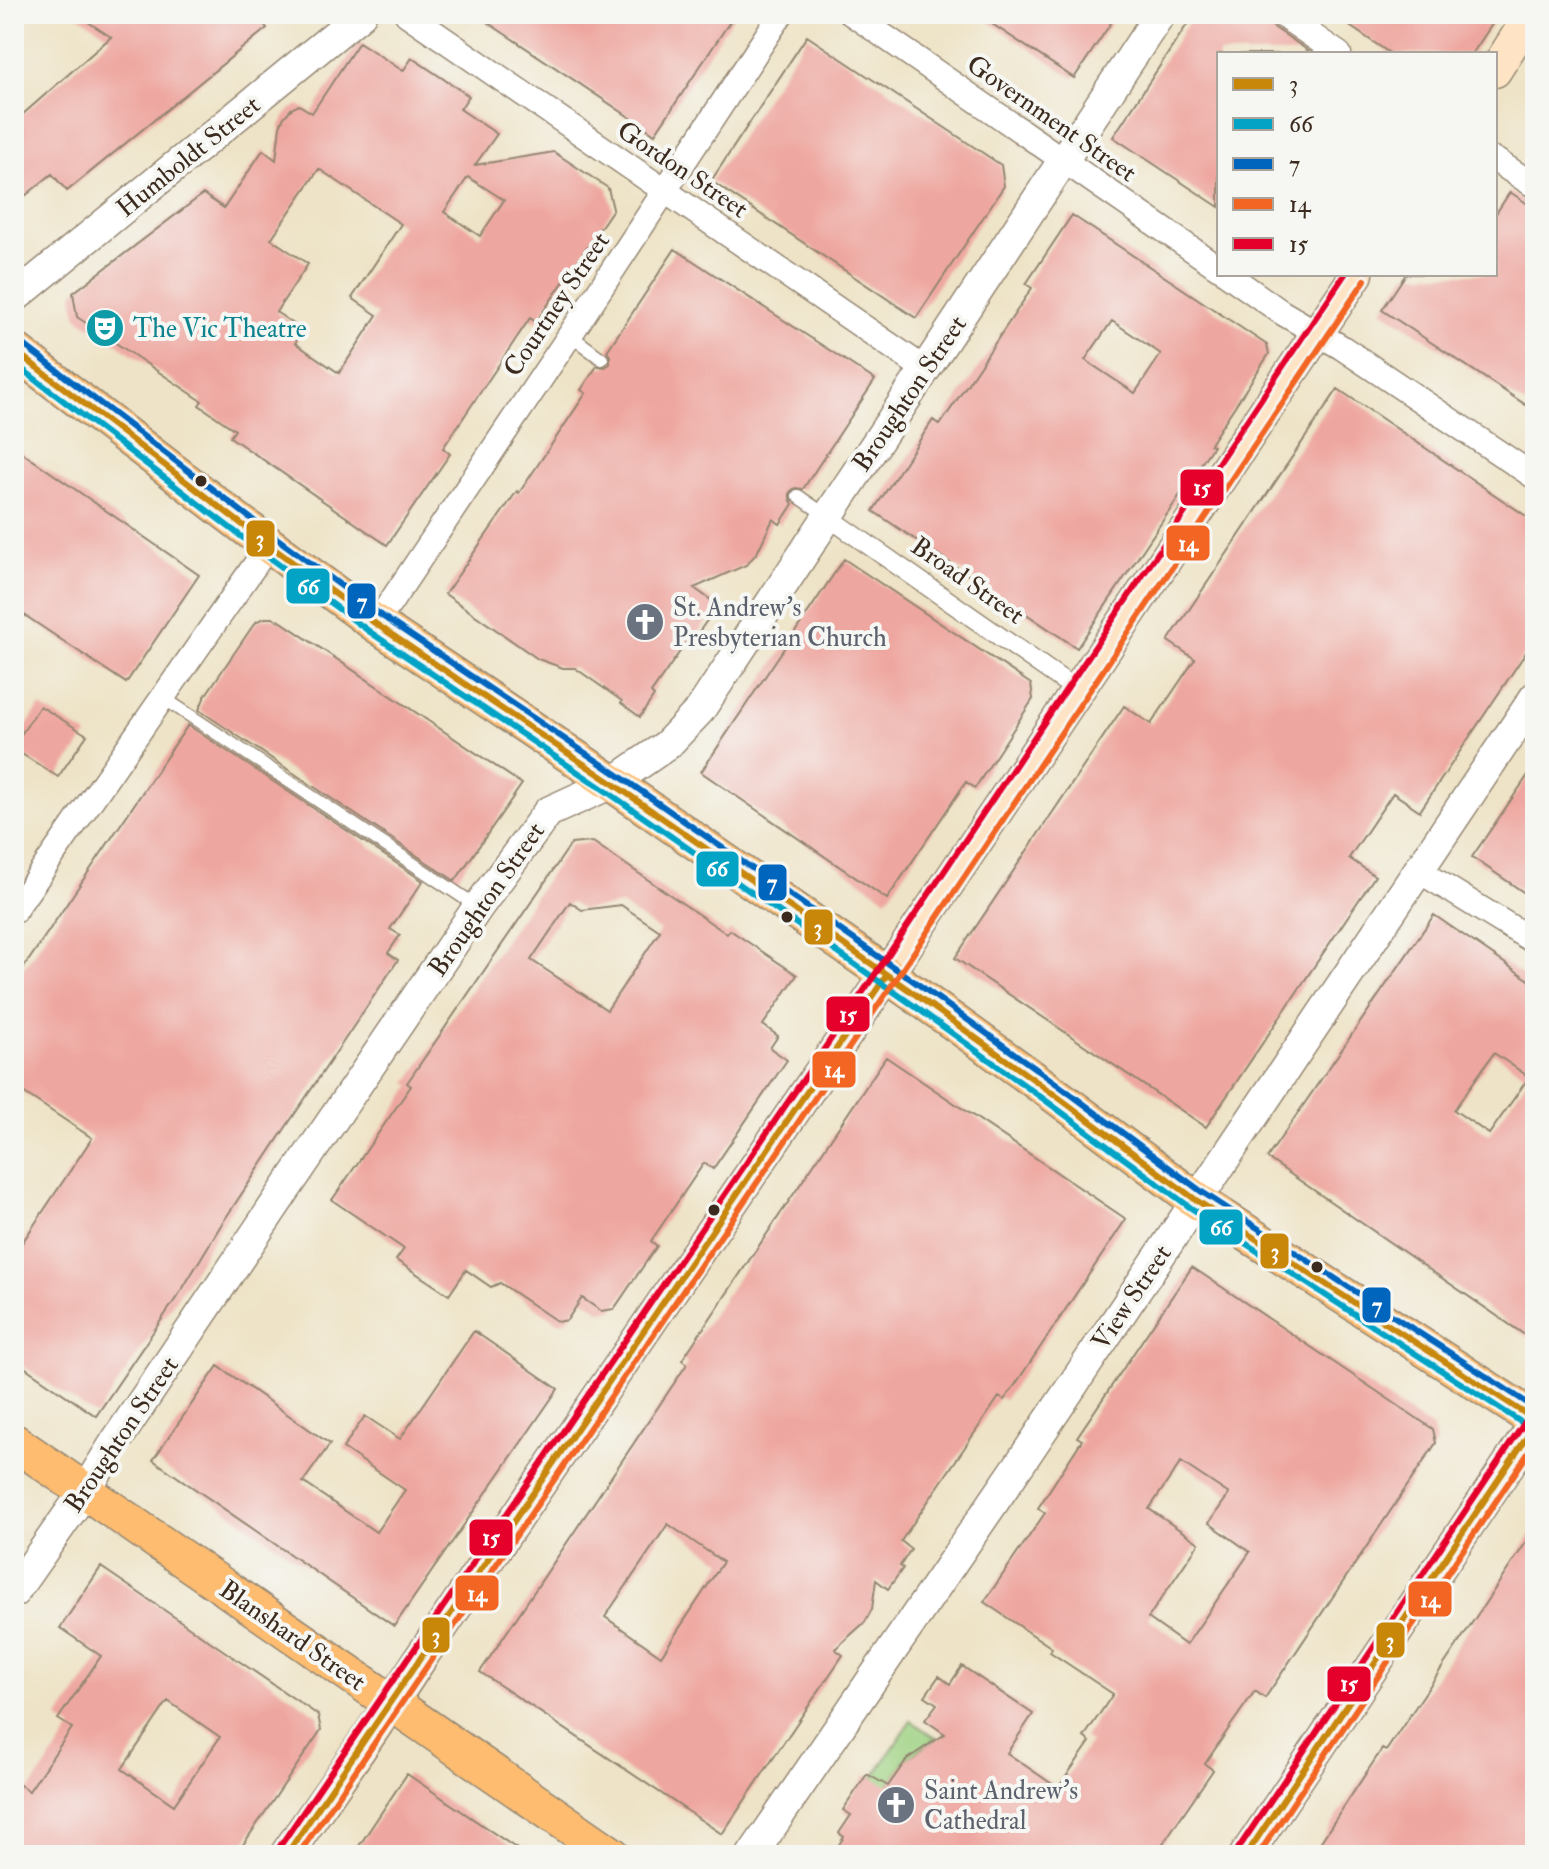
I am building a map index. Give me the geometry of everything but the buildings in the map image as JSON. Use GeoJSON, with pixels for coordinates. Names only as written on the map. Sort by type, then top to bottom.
{"type":"FeatureCollection","features":[{"type":"Feature","properties":{"kind":"main road"},"geometry":{"type":"LineString","coordinates":[[1497,68],[1531,14]]}},
{"type":"Feature","properties":{"kind":"main road"},"geometry":{"type":"LineString","coordinates":[[286,1855],[392,1704],[886,976],[1356,276]]}},
{"type":"Feature","properties":{"kind":"main road"},"geometry":{"type":"LineString","coordinates":[[14,350],[376,624],[612,783],[1051,1092],[1196,1200],[1535,1422],[1246,1855]]}},
{"type":"Feature","properties":{"kind":"main road","name":"Blanshard Street"},"geometry":{"type":"LineString","coordinates":[[14,1442],[612,1855]]}},
{"type":"Feature","properties":{"kind":"street","name":"Humboldt Street"},"geometry":{"type":"LineString","coordinates":[[14,298],[361,14]]}},
{"type":"Feature","properties":{"kind":"street","name":"Gordon Street"},"geometry":{"type":"LineString","coordinates":[[407,14],[926,370]]}},
{"type":"Feature","properties":{"kind":"street","name":"Courtney Street"},"geometry":{"type":"LineString","coordinates":[[376,624],[781,14]]}},
{"type":"Feature","properties":{"kind":"street","name":"Government Street"},"geometry":{"type":"LineString","coordinates":[[852,14],[1217,267]]}},
{"type":"Feature","properties":{"kind":"street","name":"Broughton Street"},"geometry":{"type":"LineString","coordinates":[[14,1592],[478,907],[548,812],[612,783],[667,745],[700,710],[1160,14]]}},
{"type":"Feature","properties":{"kind":"street"},"geometry":{"type":"LineString","coordinates":[[1281,14],[1336,52]]}},
{"type":"Feature","properties":{"kind":"street"},"geometry":{"type":"LineString","coordinates":[[1497,161],[1535,186]]}},
{"type":"Feature","properties":{"kind":"street"},"geometry":{"type":"LineString","coordinates":[[1230,276],[1535,477]]}},
{"type":"Feature","properties":{"kind":"street","name":"Broad Street"},"geometry":{"type":"LineString","coordinates":[[827,516],[1078,691]]}},
{"type":"Feature","properties":{"kind":"street"},"geometry":{"type":"LineString","coordinates":[[14,911],[269,545]]}},
{"type":"Feature","properties":{"kind":"street","name":"View Street"},"geometry":{"type":"LineString","coordinates":[[752,1855],[1535,697]]}},
{"type":"Feature","properties":{"kind":"street"},"geometry":{"type":"LineString","coordinates":[[1418,870],[1531,931]]}},
{"type":"Feature","properties":{"kind":"lane"},"geometry":{"type":"LineString","coordinates":[[570,335],[602,359]]}},
{"type":"Feature","properties":{"kind":"lane"},"geometry":{"type":"LineString","coordinates":[[798,496],[827,516]]}},
{"type":"Feature","properties":{"kind":"lane"},"geometry":{"type":"LineString","coordinates":[[162,697],[478,907]]}},
{"type":"Feature","properties":{"kind":"green space"},"geometry":{"type":"Polygon","coordinates":[[[911,1721],[936,1738],[907,1759],[887,1788],[873,1778],[911,1721]]]}},
{"type":"Feature","properties":{"kind":"transit line","name":"15"},"geometry":{"type":"LineString","coordinates":[[278,1849],[878,970],[1344,276]]}},
{"type":"Feature","properties":{"kind":"transit line","name":"14"},"geometry":{"type":"LineString","coordinates":[[298,1855],[894,982],[1365,280]]}},
{"type":"Feature","properties":{"kind":"transit line","name":"7"},"geometry":{"type":"LineString","coordinates":[[20,342],[382,616],[618,775],[922,987],[1202,1192],[1535,1408]]}},
{"type":"Feature","properties":{"kind":"transit line","name":"3"},"geometry":{"type":"LineString","coordinates":[[14,350],[376,624],[612,783],[916,995],[1196,1200],[1535,1420]]}},
{"type":"Feature","properties":{"kind":"transit line","name":"66"},"geometry":{"type":"LineString","coordinates":[[14,363],[370,632],[606,791],[910,1003],[1191,1208],[1530,1428]]}},
{"type":"Feature","properties":{"kind":"transit line","name":"3"},"geometry":{"type":"LineString","coordinates":[[286,1855],[886,976]]}},
{"type":"Feature","properties":{"kind":"transit line","name":"15"},"geometry":{"type":"LineString","coordinates":[[1238,1849],[1527,1419]]}},
{"type":"Feature","properties":{"kind":"transit line","name":"3"},"geometry":{"type":"LineString","coordinates":[[1246,1855],[1535,1425]]}},
{"type":"Feature","properties":{"kind":"transit line","name":"14"},"geometry":{"type":"LineString","coordinates":[[1258,1855],[1535,1443]]}},
{"type":"Feature","properties":{"kind":"place","name":"The Vic Theatre"},"geometry":{"type":"Point","coordinates":[105,328]}},
{"type":"Feature","properties":{"kind":"place","name":"St. Andrew's Presbyterian Church"},"geometry":{"type":"Point","coordinates":[645,622]}},
{"type":"Feature","properties":{"kind":"place","name":"Saint Andrew's Cathedral"},"geometry":{"type":"Point","coordinates":[896,1805]}}]}
